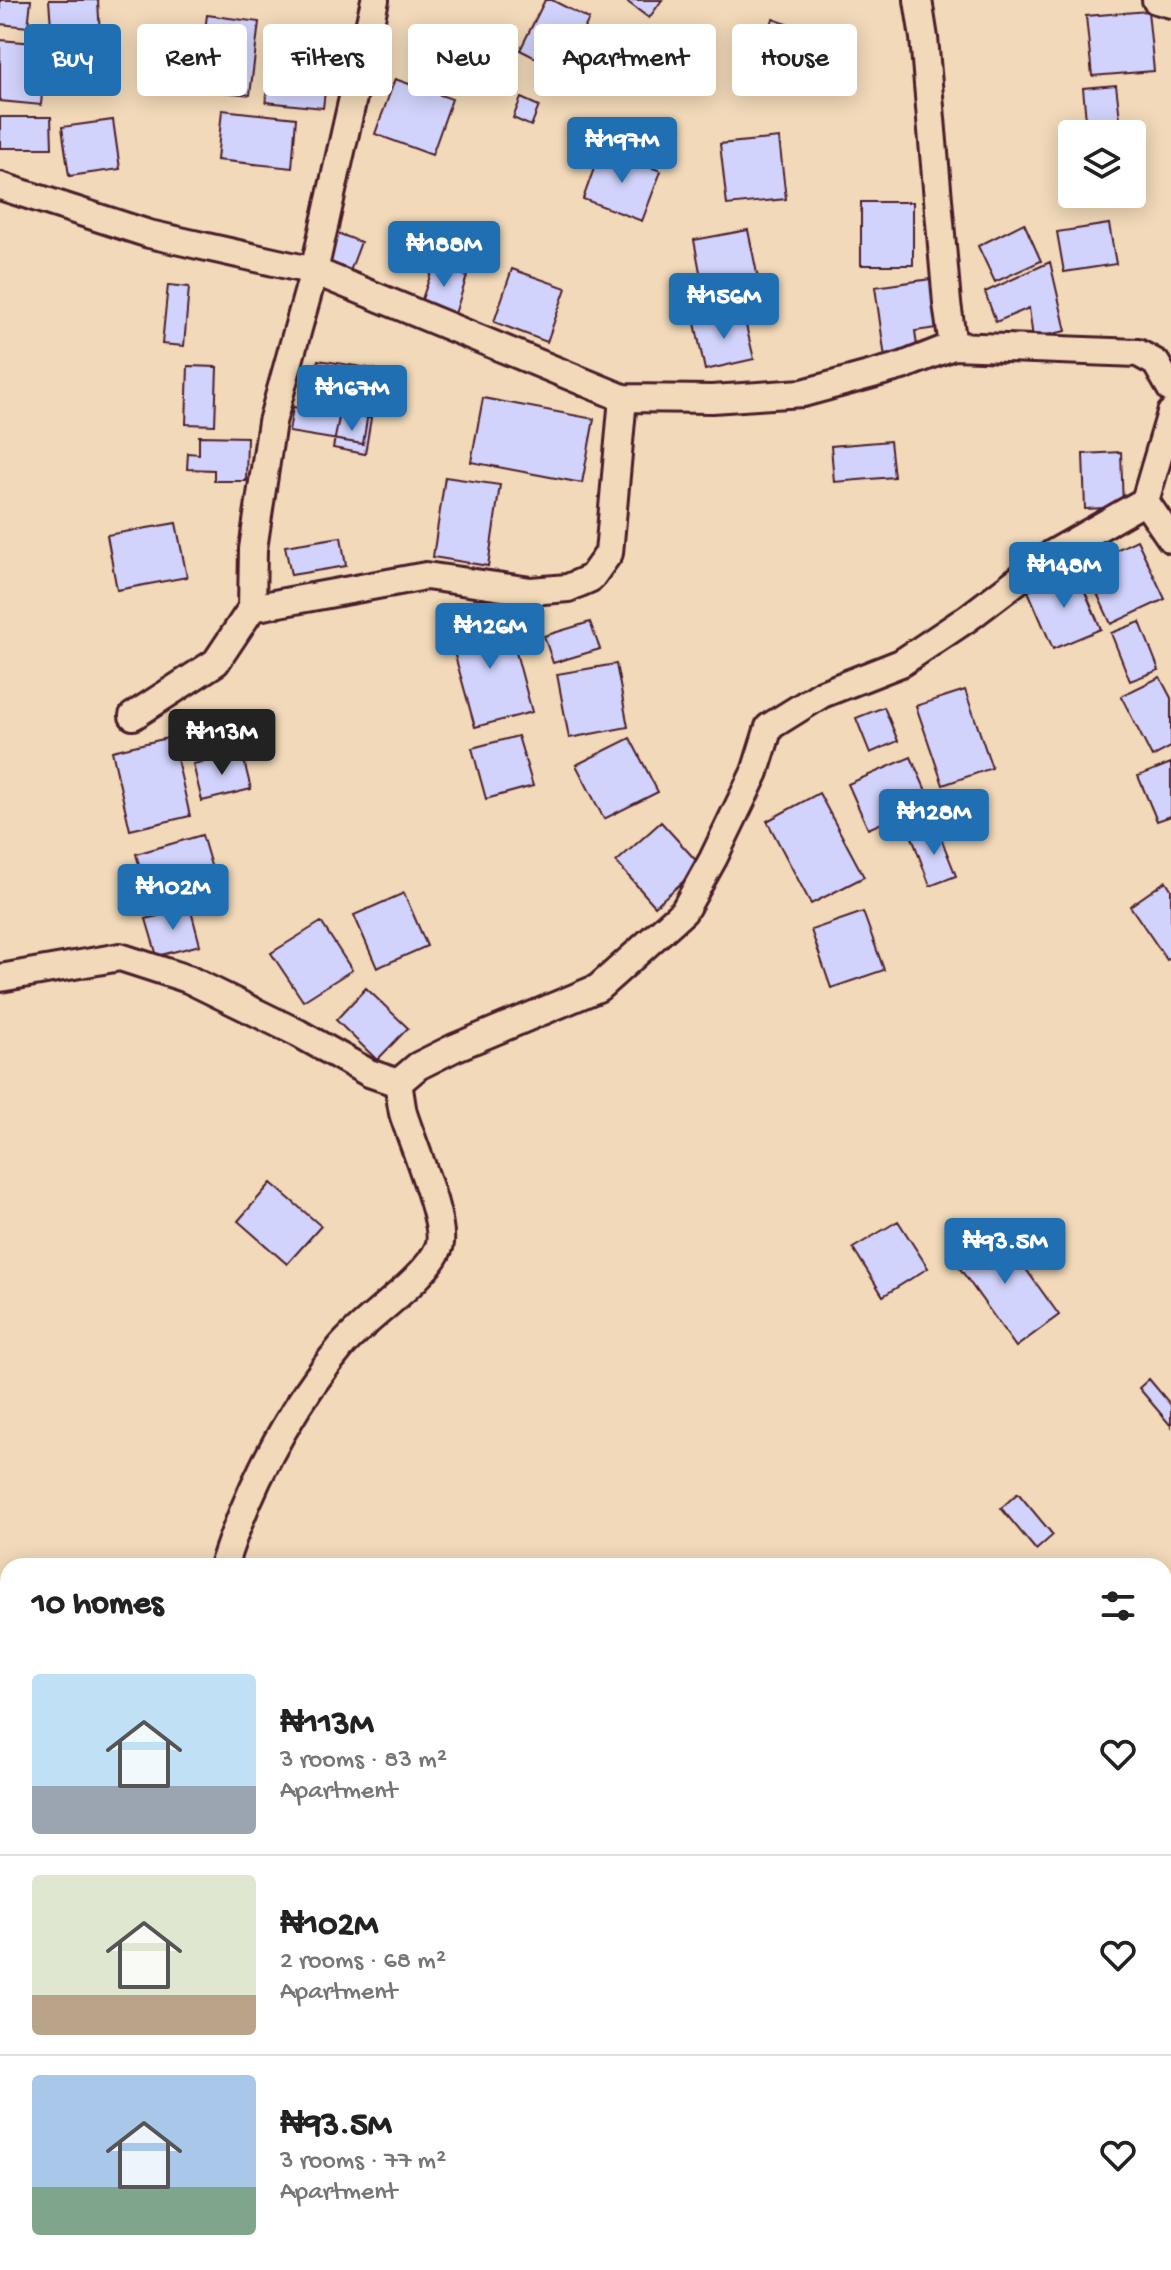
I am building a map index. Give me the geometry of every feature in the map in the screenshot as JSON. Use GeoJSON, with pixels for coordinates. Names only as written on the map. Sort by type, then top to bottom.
{"type":"FeatureCollection","features":[{"type":"Feature","properties":{"kind":"street"},"geometry":{"type":"LineString","coordinates":[[133,716],[216,662],[252,608],[253,549],[272,422],[314,271],[375,0]]}},
{"type":"Feature","properties":{"kind":"street"},"geometry":{"type":"LineString","coordinates":[[918,0],[953,346]]}},
{"type":"Feature","properties":{"kind":"street"},"geometry":{"type":"LineString","coordinates":[[1156,0],[1171,4]]}},
{"type":"Feature","properties":{"kind":"street"},"geometry":{"type":"LineString","coordinates":[[0,186],[149,234],[314,271],[623,398],[712,399],[803,393],[902,366],[953,346],[1138,353],[1156,363],[1171,389]]}},
{"type":"Feature","properties":{"kind":"street"},"geometry":{"type":"LineString","coordinates":[[252,608],[426,576],[531,591],[568,588],[591,578],[609,553],[623,398]]}},
{"type":"Feature","properties":{"kind":"street"},"geometry":{"type":"LineString","coordinates":[[398,1083],[418,1066],[454,1048],[598,988],[684,911],[755,772],[769,727],[822,694],[901,663],[968,618],[1052,554],[1145,501],[1171,413]]}},
{"type":"Feature","properties":{"kind":"street"},"geometry":{"type":"LineString","coordinates":[[1145,501],[1171,539]]}},
{"type":"Feature","properties":{"kind":"street"},"geometry":{"type":"LineString","coordinates":[[0,978],[120,957],[188,979],[298,1033],[369,1073],[398,1083]]}},
{"type":"Feature","properties":{"kind":"street"},"geometry":{"type":"LineString","coordinates":[[226,1558],[240,1515],[281,1433],[342,1345],[425,1268],[440,1246],[439,1221],[403,1111],[398,1083]]}},
{"type":"Feature","properties":{"kind":"building"},"geometry":{"type":"Polygon","coordinates":[[[0,0],[31,0],[28,24],[24,27],[0,24],[0,0]]]}},
{"type":"Feature","properties":{"kind":"building"},"geometry":{"type":"Polygon","coordinates":[[[49,0],[98,0],[99,24],[51,24],[49,0]]]}},
{"type":"Feature","properties":{"kind":"building"},"geometry":{"type":"Polygon","coordinates":[[[545,0],[552,0],[589,19],[587,24],[534,24],[534,57],[520,50],[545,0]]]}},
{"type":"Feature","properties":{"kind":"building"},"geometry":{"type":"Polygon","coordinates":[[[625,0],[662,0],[649,18],[625,0]]]}},
{"type":"Feature","properties":{"kind":"building"},"geometry":{"type":"Polygon","coordinates":[[[1148,11],[1154,71],[1092,76],[1086,16],[1148,11]]]}},
{"type":"Feature","properties":{"kind":"building"},"geometry":{"type":"Polygon","coordinates":[[[207,15],[259,22],[250,95],[247,95],[247,24],[206,24],[207,15]]]}},
{"type":"Feature","properties":{"kind":"building"},"geometry":{"type":"Polygon","coordinates":[[[0,40],[24,42],[24,96],[42,96],[41,105],[0,101],[0,40]]]}},
{"type":"Feature","properties":{"kind":"building"},"geometry":{"type":"Polygon","coordinates":[[[395,79],[408,84],[408,96],[443,96],[452,99],[432,155],[375,134],[389,96],[392,96],[395,79]]]}},
{"type":"Feature","properties":{"kind":"building"},"geometry":{"type":"Polygon","coordinates":[[[1116,85],[1120,120],[1086,120],[1083,88],[1116,85]]]}},
{"type":"Feature","properties":{"kind":"building"},"geometry":{"type":"Polygon","coordinates":[[[267,96],[324,96],[323,108],[266,102],[267,96]]]}},
{"type":"Feature","properties":{"kind":"building"},"geometry":{"type":"Polygon","coordinates":[[[521,98],[539,106],[531,126],[513,118],[521,98]]]}},
{"type":"Feature","properties":{"kind":"building"},"geometry":{"type":"Polygon","coordinates":[[[222,110],[296,118],[292,168],[217,160],[222,110]]]}},
{"type":"Feature","properties":{"kind":"building"},"geometry":{"type":"Polygon","coordinates":[[[0,117],[51,117],[52,148],[0,148],[0,117]]]}},
{"type":"Feature","properties":{"kind":"building"},"geometry":{"type":"Polygon","coordinates":[[[113,120],[120,169],[69,176],[62,127],[113,120]]]}},
{"type":"Feature","properties":{"kind":"building"},"geometry":{"type":"Polygon","coordinates":[[[779,138],[786,199],[727,205],[720,144],[779,138]]]}},
{"type":"Feature","properties":{"kind":"building"},"geometry":{"type":"Polygon","coordinates":[[[601,149],[661,171],[642,221],[583,199],[601,149]]]}},
{"type":"Feature","properties":{"kind":"building"},"geometry":{"type":"Polygon","coordinates":[[[861,202],[913,202],[913,265],[861,265],[861,202]]]}},
{"type":"Feature","properties":{"kind":"building"},"geometry":{"type":"Polygon","coordinates":[[[1024,223],[1041,261],[995,282],[978,246],[1024,223]]]}},
{"type":"Feature","properties":{"kind":"building"},"geometry":{"type":"Polygon","coordinates":[[[1109,224],[1116,264],[1064,272],[1057,232],[1109,224]]]}},
{"type":"Feature","properties":{"kind":"building"},"geometry":{"type":"Polygon","coordinates":[[[748,230],[761,293],[706,304],[694,240],[748,230]]]}},
{"type":"Feature","properties":{"kind":"building"},"geometry":{"type":"Polygon","coordinates":[[[337,233],[361,242],[349,274],[324,264],[337,233]]]}},
{"type":"Feature","properties":{"kind":"building"},"geometry":{"type":"Polygon","coordinates":[[[1050,262],[1066,331],[1033,338],[1029,308],[996,322],[985,292],[1050,262]]]}},
{"type":"Feature","properties":{"kind":"building"},"geometry":{"type":"Polygon","coordinates":[[[434,265],[467,276],[455,314],[421,302],[434,265]]]}},
{"type":"Feature","properties":{"kind":"building"},"geometry":{"type":"Polygon","coordinates":[[[512,269],[566,288],[547,342],[494,322],[512,269]]]}},
{"type":"Feature","properties":{"kind":"building"},"geometry":{"type":"Polygon","coordinates":[[[931,279],[937,328],[915,331],[918,354],[885,358],[875,287],[931,279]]]}},
{"type":"Feature","properties":{"kind":"building"},"geometry":{"type":"Polygon","coordinates":[[[168,285],[189,287],[184,346],[162,344],[168,285]]]}},
{"type":"Feature","properties":{"kind":"building"},"geometry":{"type":"Polygon","coordinates":[[[743,313],[754,359],[705,370],[695,323],[743,313]]]}},
{"type":"Feature","properties":{"kind":"building"},"geometry":{"type":"Polygon","coordinates":[[[318,360],[375,369],[363,444],[289,432],[293,407],[310,410],[318,360]]]}},
{"type":"Feature","properties":{"kind":"building"},"geometry":{"type":"Polygon","coordinates":[[[188,366],[217,367],[215,425],[186,424],[188,366]]]}},
{"type":"Feature","properties":{"kind":"building"},"geometry":{"type":"Polygon","coordinates":[[[483,398],[594,419],[582,483],[471,462],[483,398]]]}},
{"type":"Feature","properties":{"kind":"building"},"geometry":{"type":"Polygon","coordinates":[[[340,413],[371,418],[365,454],[333,448],[340,413]]]}},
{"type":"Feature","properties":{"kind":"building"},"geometry":{"type":"Polygon","coordinates":[[[199,436],[247,437],[246,481],[214,481],[214,470],[187,469],[188,453],[199,454],[199,436]]]}},
{"type":"Feature","properties":{"kind":"building"},"geometry":{"type":"Polygon","coordinates":[[[890,441],[894,477],[834,482],[831,446],[890,441]]]}},
{"type":"Feature","properties":{"kind":"building"},"geometry":{"type":"Polygon","coordinates":[[[1121,452],[1123,507],[1085,509],[1083,454],[1121,452]]]}},
{"type":"Feature","properties":{"kind":"building"},"geometry":{"type":"Polygon","coordinates":[[[445,477],[500,485],[488,566],[433,557],[445,477]]]}},
{"type":"Feature","properties":{"kind":"building"},"geometry":{"type":"Polygon","coordinates":[[[176,523],[187,577],[117,590],[107,535],[176,523]]]}},
{"type":"Feature","properties":{"kind":"building"},"geometry":{"type":"Polygon","coordinates":[[[341,537],[346,566],[291,575],[285,546],[341,537]]]}},
{"type":"Feature","properties":{"kind":"building"},"geometry":{"type":"Polygon","coordinates":[[[1137,540],[1165,599],[1111,624],[1084,565],[1137,540]]]}},
{"type":"Feature","properties":{"kind":"building"},"geometry":{"type":"Polygon","coordinates":[[[1076,571],[1101,629],[1053,649],[1028,591],[1076,571]]]}},
{"type":"Feature","properties":{"kind":"building"},"geometry":{"type":"Polygon","coordinates":[[[506,615],[532,712],[475,727],[448,631],[506,615]]]}},
{"type":"Feature","properties":{"kind":"building"},"geometry":{"type":"Polygon","coordinates":[[[590,622],[600,649],[553,663],[544,636],[590,622]]]}},
{"type":"Feature","properties":{"kind":"building"},"geometry":{"type":"Polygon","coordinates":[[[1140,622],[1159,670],[1130,681],[1111,633],[1140,622]]]}},
{"type":"Feature","properties":{"kind":"building"},"geometry":{"type":"Polygon","coordinates":[[[616,664],[628,727],[569,738],[557,674],[616,664]]]}},
{"type":"Feature","properties":{"kind":"building"},"geometry":{"type":"Polygon","coordinates":[[[1160,677],[1171,698],[1171,747],[1152,757],[1121,696],[1160,677]]]}},
{"type":"Feature","properties":{"kind":"building"},"geometry":{"type":"Polygon","coordinates":[[[965,690],[992,768],[943,785],[916,706],[965,690]]]}},
{"type":"Feature","properties":{"kind":"building"},"geometry":{"type":"Polygon","coordinates":[[[884,707],[898,741],[870,753],[856,718],[884,707]]]}},
{"type":"Feature","properties":{"kind":"building"},"geometry":{"type":"Polygon","coordinates":[[[518,736],[533,786],[486,799],[472,748],[518,736]]]}},
{"type":"Feature","properties":{"kind":"building"},"geometry":{"type":"Polygon","coordinates":[[[172,737],[190,816],[130,830],[112,751],[172,737]]]}},
{"type":"Feature","properties":{"kind":"building"},"geometry":{"type":"Polygon","coordinates":[[[630,738],[658,792],[604,819],[576,765],[630,738]]]}},
{"type":"Feature","properties":{"kind":"building"},"geometry":{"type":"Polygon","coordinates":[[[242,753],[251,789],[202,801],[193,764],[242,753]]]}},
{"type":"Feature","properties":{"kind":"building"},"geometry":{"type":"Polygon","coordinates":[[[911,757],[931,802],[868,829],[848,784],[911,757]]]}},
{"type":"Feature","properties":{"kind":"building"},"geometry":{"type":"Polygon","coordinates":[[[1171,763],[1171,816],[1157,821],[1138,776],[1171,763]]]}},
{"type":"Feature","properties":{"kind":"building"},"geometry":{"type":"Polygon","coordinates":[[[819,793],[864,877],[811,904],[767,821],[819,793]]]}},
{"type":"Feature","properties":{"kind":"building"},"geometry":{"type":"Polygon","coordinates":[[[661,822],[701,866],[655,906],[616,862],[661,822]]]}},
{"type":"Feature","properties":{"kind":"building"},"geometry":{"type":"Polygon","coordinates":[[[937,828],[956,876],[930,886],[912,837],[937,828]]]}},
{"type":"Feature","properties":{"kind":"building"},"geometry":{"type":"Polygon","coordinates":[[[202,835],[217,886],[151,906],[136,854],[202,835]]]}},
{"type":"Feature","properties":{"kind":"building"},"geometry":{"type":"Polygon","coordinates":[[[1166,881],[1171,889],[1171,958],[1167,960],[1130,906],[1166,881]]]}},
{"type":"Feature","properties":{"kind":"building"},"geometry":{"type":"Polygon","coordinates":[[[404,893],[427,946],[377,968],[354,915],[404,893]]]}},
{"type":"Feature","properties":{"kind":"building"},"geometry":{"type":"Polygon","coordinates":[[[190,907],[200,945],[157,956],[146,919],[190,907]]]}},
{"type":"Feature","properties":{"kind":"building"},"geometry":{"type":"Polygon","coordinates":[[[863,912],[884,970],[831,988],[811,930],[863,912]]]}},
{"type":"Feature","properties":{"kind":"building"},"geometry":{"type":"Polygon","coordinates":[[[321,922],[352,970],[303,1001],[271,953],[321,922]]]}},
{"type":"Feature","properties":{"kind":"building"},"geometry":{"type":"Polygon","coordinates":[[[366,988],[408,1028],[377,1060],[336,1020],[366,988]]]}},
{"type":"Feature","properties":{"kind":"building"},"geometry":{"type":"Polygon","coordinates":[[[271,1183],[321,1226],[287,1264],[238,1221],[271,1183]]]}},
{"type":"Feature","properties":{"kind":"building"},"geometry":{"type":"Polygon","coordinates":[[[898,1221],[928,1268],[883,1296],[853,1248],[898,1221]]]}},
{"type":"Feature","properties":{"kind":"building"},"geometry":{"type":"Polygon","coordinates":[[[994,1225],[1059,1315],[1016,1347],[951,1256],[994,1225]]]}},
{"type":"Feature","properties":{"kind":"building"},"geometry":{"type":"Polygon","coordinates":[[[1149,1379],[1171,1405],[1171,1426],[1139,1388],[1149,1379]]]}},
{"type":"Feature","properties":{"kind":"building"},"geometry":{"type":"Polygon","coordinates":[[[1018,1493],[1053,1535],[1036,1550],[1001,1508],[1018,1493]]]}}]}
